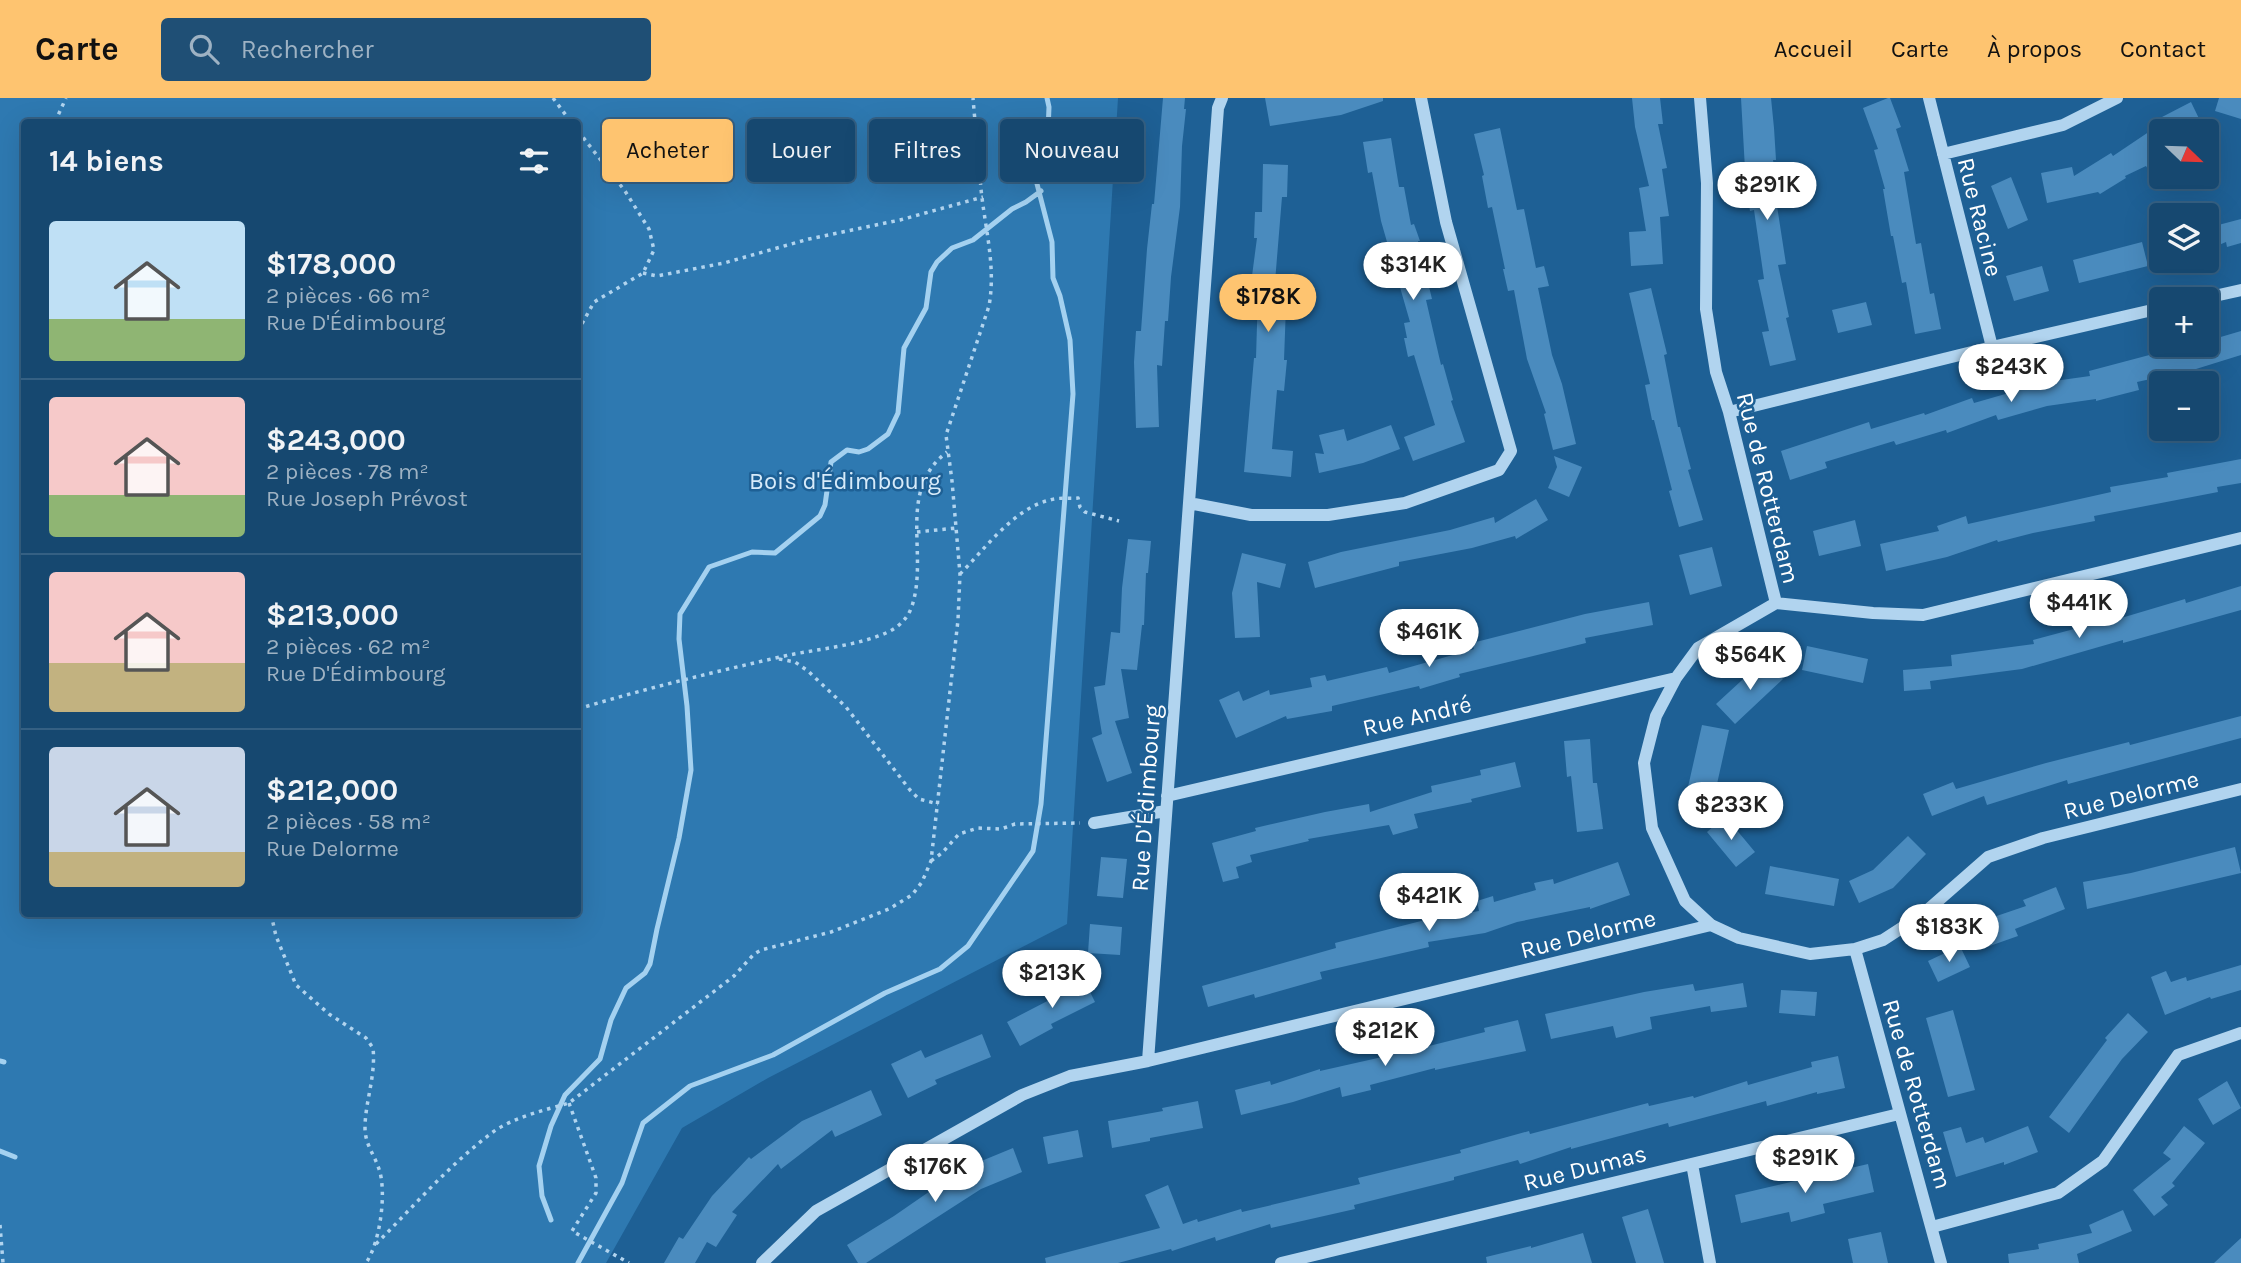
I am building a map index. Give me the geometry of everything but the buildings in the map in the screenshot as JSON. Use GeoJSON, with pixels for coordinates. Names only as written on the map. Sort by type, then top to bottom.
{"type":"FeatureCollection","features":[{"type":"Feature","properties":{"kind":"street","name":"Rue D'Édimbourg"},"geometry":{"type":"LineString","coordinates":[[1148,1061],[1218,108],[1222,98]]}},
{"type":"Feature","properties":{"kind":"street"},"geometry":{"type":"LineString","coordinates":[[1189,503],[1251,515],[1328,515],[1405,503],[1499,470],[1511,451],[1446,222],[1421,98]]}},
{"type":"Feature","properties":{"kind":"street","name":"Rue de Rotterdam"},"geometry":{"type":"LineString","coordinates":[[1700,98],[1707,183],[1706,309],[1716,372],[1729,412],[1776,603],[1698,648],[1676,678],[1656,716],[1644,763],[1652,828],[1685,901],[1711,925],[1739,938],[1810,954],[1855,949],[1941,1263]]}},
{"type":"Feature","properties":{"kind":"street","name":"Rue Racine"},"geometry":{"type":"LineString","coordinates":[[1929,98],[1992,347]]}},
{"type":"Feature","properties":{"kind":"street"},"geometry":{"type":"LineString","coordinates":[[1943,154],[2063,125],[2117,98]]}},
{"type":"Feature","properties":{"kind":"street"},"geometry":{"type":"LineString","coordinates":[[2219,295],[2241,290]]}},
{"type":"Feature","properties":{"kind":"street"},"geometry":{"type":"LineString","coordinates":[[1729,412],[2149,311]]}},
{"type":"Feature","properties":{"kind":"street"},"geometry":{"type":"LineString","coordinates":[[1776,603],[1923,615],[2241,538]]}},
{"type":"Feature","properties":{"kind":"street","name":"Rue André"},"geometry":{"type":"LineString","coordinates":[[1167,796],[1676,678]]}},
{"type":"Feature","properties":{"kind":"street","name":"Rue Delorme"},"geometry":{"type":"LineString","coordinates":[[1855,949],[1883,940],[1923,914],[1988,857],[2043,838],[2241,789]]}},
{"type":"Feature","properties":{"kind":"street"},"geometry":{"type":"LineString","coordinates":[[1094,822],[1166,811]]}},
{"type":"Feature","properties":{"kind":"street","name":"Rue Delorme"},"geometry":{"type":"LineString","coordinates":[[1148,1061],[1711,925]]}},
{"type":"Feature","properties":{"kind":"street"},"geometry":{"type":"LineString","coordinates":[[1932,1227],[2058,1193],[2103,1161],[2178,1055],[2241,1032]]}},
{"type":"Feature","properties":{"kind":"street"},"geometry":{"type":"LineString","coordinates":[[762,1263],[816,1210],[1022,1095],[1070,1076],[1148,1061]]}},
{"type":"Feature","properties":{"kind":"street","name":"Rue Dumas"},"geometry":{"type":"LineString","coordinates":[[1281,1263],[1899,1114]]}},
{"type":"Feature","properties":{"kind":"street"},"geometry":{"type":"LineString","coordinates":[[1692,1164],[1710,1263]]}},
{"type":"Feature","properties":{"kind":"path"},"geometry":{"type":"LineString","coordinates":[[56,119],[66,98]]}},
{"type":"Feature","properties":{"kind":"path"},"geometry":{"type":"LineString","coordinates":[[553,98],[569,119]]}},
{"type":"Feature","properties":{"kind":"path"},"geometry":{"type":"LineString","coordinates":[[366,1263],[376,1244],[453,1167],[494,1132],[569,1103],[734,976],[754,954],[831,932],[889,909],[912,895],[922,882],[930,861],[938,804],[958,620],[960,574],[947,452],[947,425],[989,306],[992,288],[992,260],[974,98]]}},
{"type":"Feature","properties":{"kind":"path"},"geometry":{"type":"LineString","coordinates":[[581,135],[625,191],[649,229],[654,250],[643,273],[594,302],[581,326]]}},
{"type":"Feature","properties":{"kind":"path"},"geometry":{"type":"LineString","coordinates":[[643,273],[657,276],[724,263],[809,239],[900,220],[983,197]]}},
{"type":"Feature","properties":{"kind":"path"},"geometry":{"type":"LineString","coordinates":[[581,708],[777,658],[873,638],[899,626],[912,606],[920,488],[937,459],[947,452]]}},
{"type":"Feature","properties":{"kind":"path"},"geometry":{"type":"LineString","coordinates":[[960,574],[988,542],[1015,520],[1044,502],[1078,498],[1080,507],[1085,512],[1119,521]]}},
{"type":"Feature","properties":{"kind":"path"},"geometry":{"type":"LineString","coordinates":[[917,532],[956,528]]}},
{"type":"Feature","properties":{"kind":"path"},"geometry":{"type":"LineString","coordinates":[[777,658],[795,662],[808,671],[854,716],[909,790],[919,799],[938,804]]}},
{"type":"Feature","properties":{"kind":"path"},"geometry":{"type":"LineString","coordinates":[[930,861],[960,834],[978,828],[1000,829],[1024,823],[1094,822]]}},
{"type":"Feature","properties":{"kind":"path"},"geometry":{"type":"LineString","coordinates":[[272,917],[276,936],[296,985],[329,1014],[366,1038],[373,1048],[371,1095],[365,1126],[366,1140],[380,1174],[376,1244]]}},
{"type":"Feature","properties":{"kind":"path"},"geometry":{"type":"LineString","coordinates":[[569,1103],[596,1178],[596,1193],[572,1231],[629,1263]]}},
{"type":"Feature","properties":{"kind":"path"},"geometry":{"type":"LineString","coordinates":[[0,1225],[3,1263]]}},
{"type":"Feature","properties":{"kind":"green space","name":"Bois d'Édimbourg"},"geometry":{"type":"Polygon","coordinates":[[[0,98],[1118,98],[1117,119],[1000,119],[1000,182],[1113,182],[1067,924],[768,1078],[682,1128],[606,1263],[0,1263],[0,98]]]}},
{"type":"Feature","properties":{"kind":"waterway"},"geometry":{"type":"LineString","coordinates":[[578,1263],[622,1183],[643,1123],[690,1086],[773,1055],[885,993],[940,969],[968,946],[1033,851],[1041,804],[1073,394],[1070,340],[1053,278],[1052,242],[1036,180],[1040,149],[1048,131],[1047,98]]}},
{"type":"Feature","properties":{"kind":"waterway"},"geometry":{"type":"LineString","coordinates":[[551,1220],[542,1196],[539,1166],[551,1126],[565,1095],[600,1059],[611,1020],[626,988],[645,973],[650,964],[679,838],[691,770],[679,639],[680,614],[709,567],[752,552],[775,553],[820,516],[825,505],[831,462],[847,450],[859,452],[868,449],[888,434],[898,413],[904,348],[926,308],[931,272],[937,262],[952,248],[973,240],[1012,209],[1041,191]]}},
{"type":"Feature","properties":{"kind":"waterway"},"geometry":{"type":"LineString","coordinates":[[0,1061],[4,1062]]}},
{"type":"Feature","properties":{"kind":"waterway"},"geometry":{"type":"LineString","coordinates":[[0,1151],[15,1157]]}}]}
